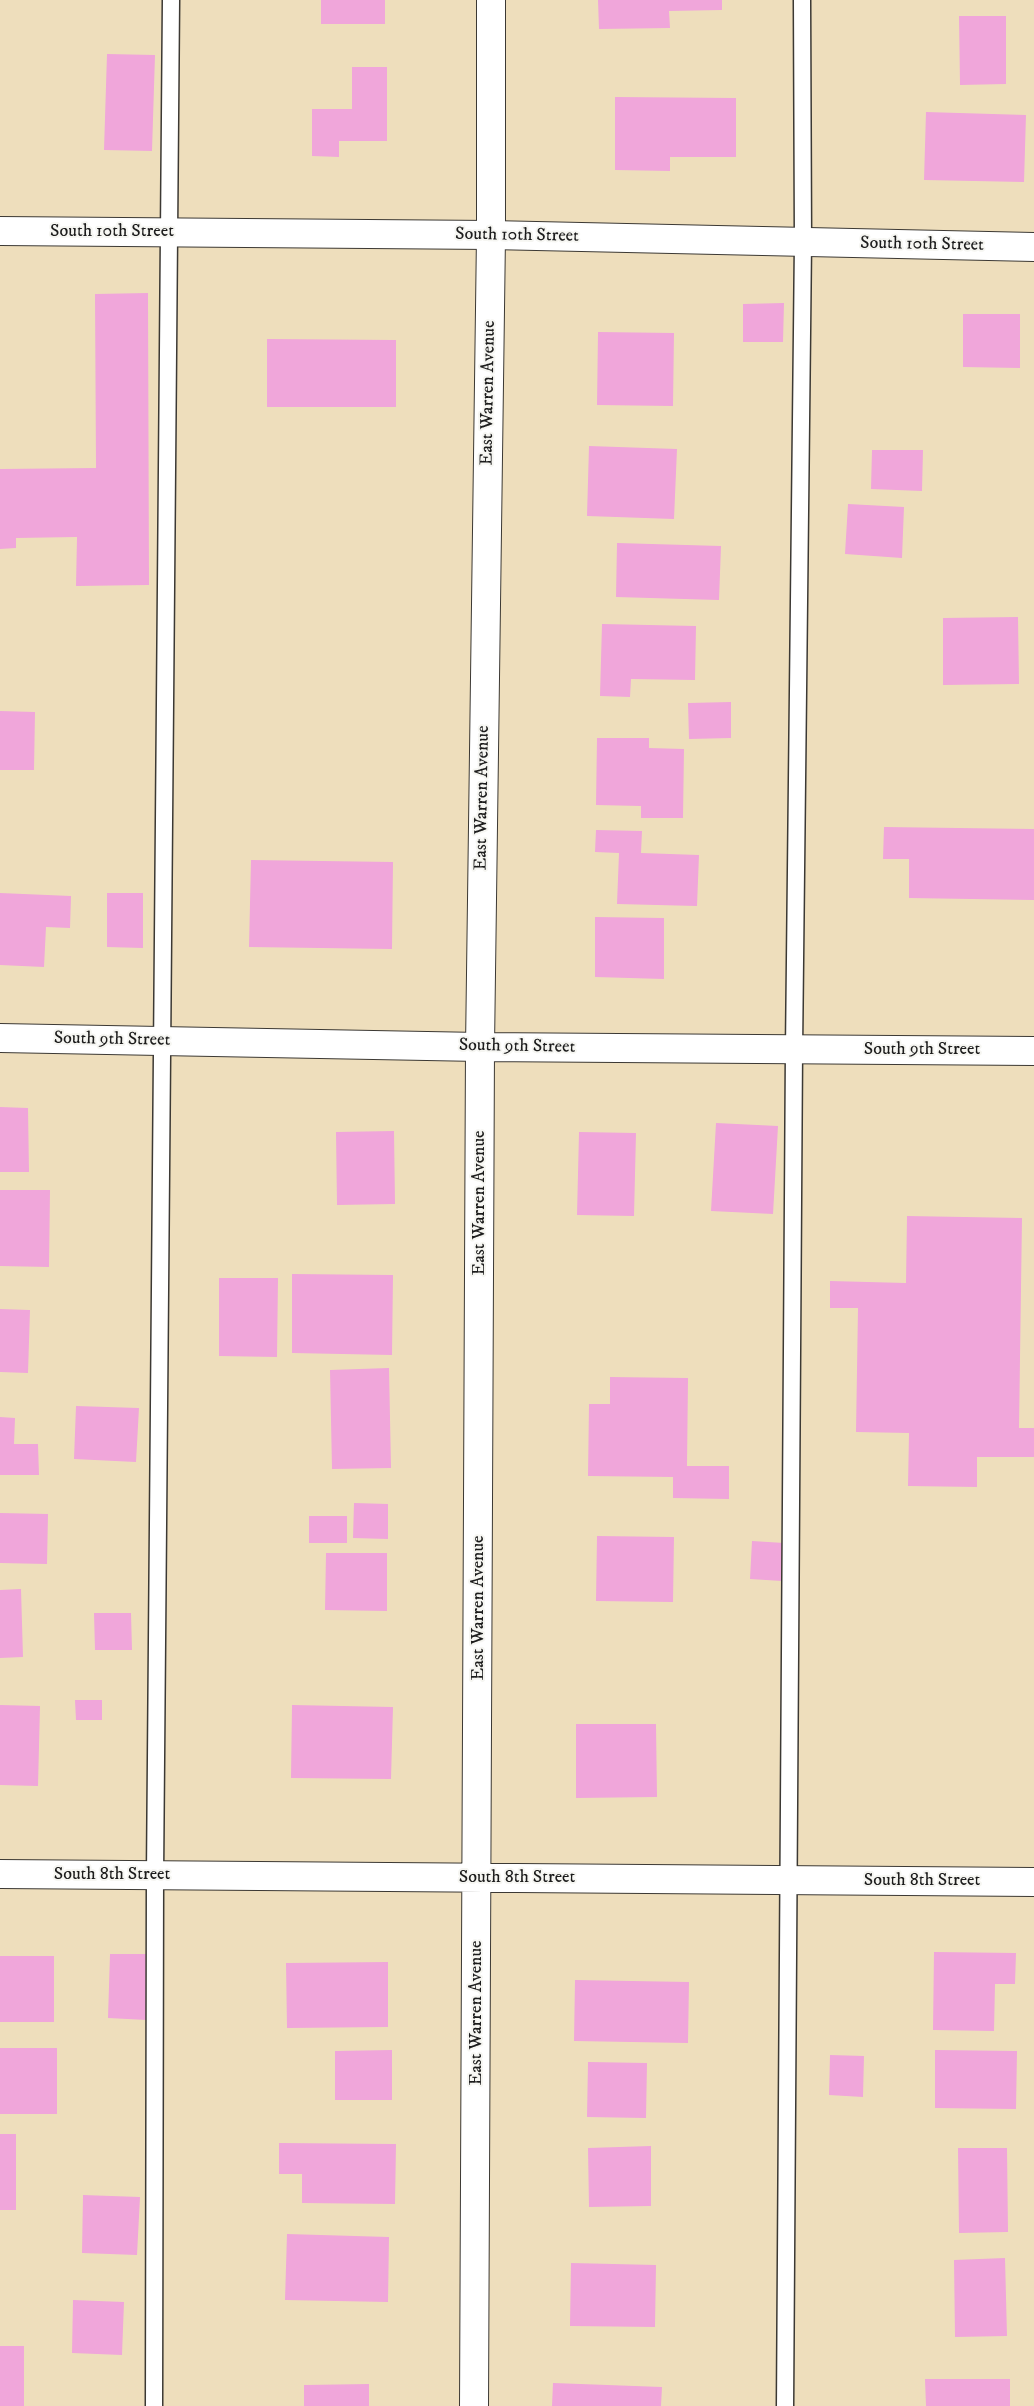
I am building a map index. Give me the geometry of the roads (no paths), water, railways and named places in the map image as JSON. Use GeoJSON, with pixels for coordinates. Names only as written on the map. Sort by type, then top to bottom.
{"type":"FeatureCollection","features":[{"type":"Feature","properties":{"kind":"street","name":"East Warren Avenue"},"geometry":{"type":"LineString","coordinates":[[474,2406],[478,1878],[480,1047],[491,234],[491,0]]}},
{"type":"Feature","properties":{"kind":"street","name":"South 10th Street"},"geometry":{"type":"LineString","coordinates":[[0,231],[491,234],[1034,247]]}},
{"type":"Feature","properties":{"kind":"street","name":"South 9th Street"},"geometry":{"type":"LineString","coordinates":[[0,1038],[480,1047],[1034,1051]]}},
{"type":"Feature","properties":{"kind":"street","name":"South 8th Street"},"geometry":{"type":"LineString","coordinates":[[0,1874],[1034,1882]]}},
{"type":"Feature","properties":{"kind":"lane"},"geometry":{"type":"LineString","coordinates":[[154,2406],[155,1875],[171,0]]}},
{"type":"Feature","properties":{"kind":"lane"},"geometry":{"type":"LineString","coordinates":[[786,2406],[794,1049],[803,242],[802,0]]}}]}
